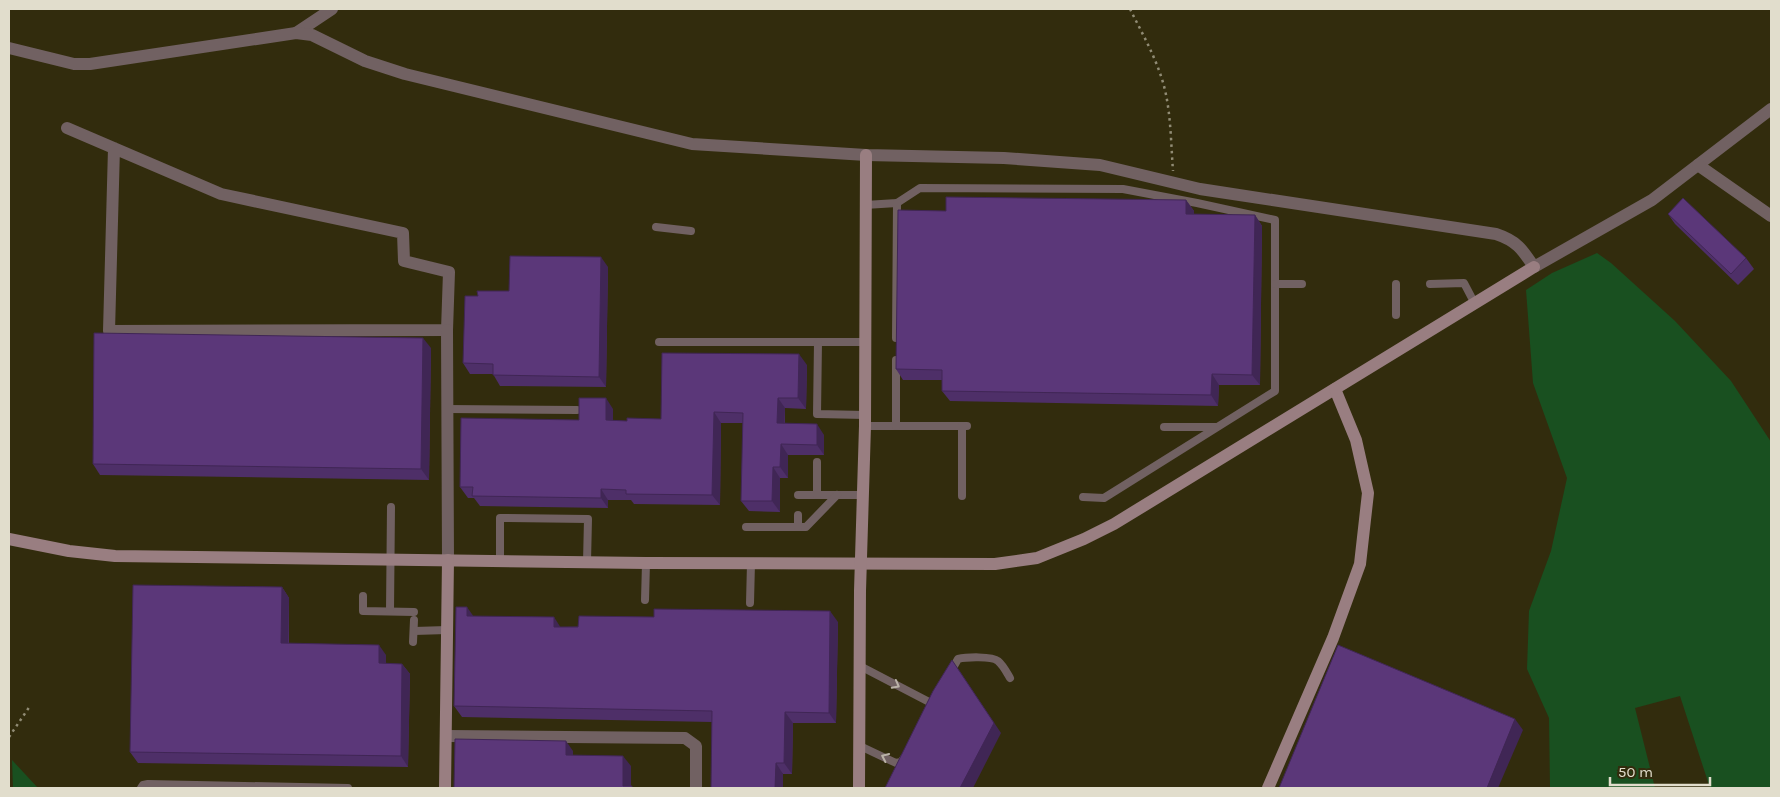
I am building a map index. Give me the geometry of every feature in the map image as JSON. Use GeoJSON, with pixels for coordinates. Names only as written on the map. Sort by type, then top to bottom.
{"type":"FeatureCollection","features":[{"type":"Feature","properties":{"kind":"street"},"geometry":{"type":"LineString","coordinates":[[296,33],[332,9]]}},
{"type":"Feature","properties":{"kind":"street"},"geometry":{"type":"LineString","coordinates":[[9,48],[74,64],[90,64],[296,33],[312,35],[365,60],[405,74],[692,144],[866,155],[1004,158],[1100,165],[1200,189],[1496,234],[1508,238],[1520,246],[1534,266]]}},
{"type":"Feature","properties":{"kind":"street"},"geometry":{"type":"LineString","coordinates":[[9,540],[69,551],[115,556],[861,564],[995,564],[1037,558],[1084,539],[1114,524],[1534,266],[1652,200],[1771,110]]}},
{"type":"Feature","properties":{"kind":"street"},"geometry":{"type":"LineString","coordinates":[[66,128],[221,194],[404,234],[404,261],[449,272],[446,330],[448,630],[445,788]]}},
{"type":"Feature","properties":{"kind":"street"},"geometry":{"type":"LineString","coordinates":[[114,148],[109,331],[446,330]]}},
{"type":"Feature","properties":{"kind":"street"},"geometry":{"type":"LineString","coordinates":[[859,788],[861,564],[865,420],[866,155]]}},
{"type":"Feature","properties":{"kind":"street"},"geometry":{"type":"LineString","coordinates":[[1698,165],[1771,216]]}},
{"type":"Feature","properties":{"kind":"street"},"geometry":{"type":"LineString","coordinates":[[1268,788],[1333,638],[1360,564],[1368,493],[1356,440],[1334,389]]}},
{"type":"Feature","properties":{"kind":"street"},"geometry":{"type":"LineString","coordinates":[[446,736],[685,738],[696,746],[696,788]]}},
{"type":"Feature","properties":{"kind":"lane"},"geometry":{"type":"LineString","coordinates":[[866,205],[897,203],[920,188],[1123,189],[1197,202],[1275,220],[1275,391],[1104,498],[1084,497]]}},
{"type":"Feature","properties":{"kind":"lane"},"geometry":{"type":"LineString","coordinates":[[896,426],[897,203]]}},
{"type":"Feature","properties":{"kind":"lane"},"geometry":{"type":"LineString","coordinates":[[656,227],[691,231]]}},
{"type":"Feature","properties":{"kind":"lane"},"geometry":{"type":"LineString","coordinates":[[1430,284],[1464,283],[1475,304]]}},
{"type":"Feature","properties":{"kind":"lane"},"geometry":{"type":"LineString","coordinates":[[1275,284],[1302,284]]}},
{"type":"Feature","properties":{"kind":"lane"},"geometry":{"type":"LineString","coordinates":[[1396,284],[1396,315]]}},
{"type":"Feature","properties":{"kind":"lane"},"geometry":{"type":"LineString","coordinates":[[659,342],[865,342]]}},
{"type":"Feature","properties":{"kind":"lane"},"geometry":{"type":"LineString","coordinates":[[818,342],[817,414],[896,426],[965,426],[962,496]]}},
{"type":"Feature","properties":{"kind":"lane"},"geometry":{"type":"LineString","coordinates":[[447,409],[577,410]]}},
{"type":"Feature","properties":{"kind":"lane"},"geometry":{"type":"LineString","coordinates":[[1164,427],[1216,427]]}},
{"type":"Feature","properties":{"kind":"lane"},"geometry":{"type":"LineString","coordinates":[[817,462],[817,495]]}},
{"type":"Feature","properties":{"kind":"lane"},"geometry":{"type":"LineString","coordinates":[[798,495],[864,495]]}},
{"type":"Feature","properties":{"kind":"lane"},"geometry":{"type":"LineString","coordinates":[[746,528],[806,527],[837,495]]}},
{"type":"Feature","properties":{"kind":"lane"},"geometry":{"type":"LineString","coordinates":[[390,611],[392,506]]}},
{"type":"Feature","properties":{"kind":"lane"},"geometry":{"type":"LineString","coordinates":[[798,515],[798,527]]}},
{"type":"Feature","properties":{"kind":"lane"},"geometry":{"type":"LineString","coordinates":[[500,561],[500,518],[588,519],[587,562]]}},
{"type":"Feature","properties":{"kind":"lane"},"geometry":{"type":"LineString","coordinates":[[645,600],[646,563]]}},
{"type":"Feature","properties":{"kind":"lane"},"geometry":{"type":"LineString","coordinates":[[750,603],[751,563]]}},
{"type":"Feature","properties":{"kind":"lane"},"geometry":{"type":"LineString","coordinates":[[363,596],[363,611],[390,611],[414,616],[413,642]]}},
{"type":"Feature","properties":{"kind":"lane"},"geometry":{"type":"LineString","coordinates":[[414,630],[448,630]]}},
{"type":"Feature","properties":{"kind":"lane"},"geometry":{"type":"LineString","coordinates":[[945,682],[958,659],[963,658],[991,658],[998,660],[1010,678]]}},
{"type":"Feature","properties":{"kind":"lane"},"geometry":{"type":"LineString","coordinates":[[860,666],[933,704]]}},
{"type":"Feature","properties":{"kind":"lane"},"geometry":{"type":"LineString","coordinates":[[928,713],[937,697]]}},
{"type":"Feature","properties":{"kind":"lane"},"geometry":{"type":"LineString","coordinates":[[860,746],[896,763],[901,762],[906,754]]}},
{"type":"Feature","properties":{"kind":"lane"},"geometry":{"type":"LineString","coordinates":[[141,788],[143,785],[148,784],[348,788]]}},
{"type":"Feature","properties":{"kind":"path"},"geometry":{"type":"LineString","coordinates":[[1130,9],[1155,58],[1165,91],[1174,183]]}},
{"type":"Feature","properties":{"kind":"path"},"geometry":{"type":"LineString","coordinates":[[9,737],[30,706]]}},
{"type":"Feature","properties":{"kind":"green space"},"geometry":{"type":"Polygon","coordinates":[[[1597,253],[1611,263],[1675,321],[1731,381],[1771,442],[1771,788],[1710,788],[1680,696],[1635,708],[1655,788],[1550,788],[1549,718],[1527,669],[1529,611],[1551,551],[1567,478],[1533,383],[1526,290],[1552,273],[1597,253]]]}},
{"type":"Feature","properties":{"kind":"green space"},"geometry":{"type":"Polygon","coordinates":[[[12,760],[38,788],[13,788],[12,760]]]}},
{"type":"Feature","properties":{"kind":"building"},"geometry":{"type":"Polygon","coordinates":[[[946,197],[1186,200],[1186,214],[1255,215],[1252,375],[1212,374],[1211,395],[942,391],[942,370],[896,369],[898,210],[946,211],[946,197]]]}},
{"type":"Feature","properties":{"kind":"building"},"geometry":{"type":"Polygon","coordinates":[[[1683,198],[1746,258],[1731,274],[1668,214],[1683,198]]]}},
{"type":"Feature","properties":{"kind":"building"},"geometry":{"type":"Polygon","coordinates":[[[510,256],[601,257],[599,377],[493,375],[493,364],[463,363],[465,296],[478,296],[477,291],[509,291],[510,256]]]}},
{"type":"Feature","properties":{"kind":"building"},"geometry":{"type":"Polygon","coordinates":[[[94,333],[423,338],[421,469],[93,464],[94,333]]]}},
{"type":"Feature","properties":{"kind":"building"},"geometry":{"type":"Polygon","coordinates":[[[662,353],[799,354],[798,398],[778,398],[777,423],[817,424],[817,445],[781,444],[780,467],[773,467],[772,501],[741,501],[743,413],[714,412],[712,495],[626,494],[626,490],[601,489],[601,498],[472,496],[473,487],[460,487],[461,418],[579,420],[579,398],[606,398],[606,420],[627,421],[627,418],[661,419],[662,353]]]}},
{"type":"Feature","properties":{"kind":"building"},"geometry":{"type":"Polygon","coordinates":[[[133,585],[282,587],[281,643],[379,645],[379,663],[402,664],[401,756],[130,752],[133,585]]]}},
{"type":"Feature","properties":{"kind":"building"},"geometry":{"type":"Polygon","coordinates":[[[456,607],[467,607],[467,616],[554,617],[554,627],[578,627],[579,616],[654,617],[654,609],[830,611],[829,713],[785,712],[784,763],[776,763],[775,788],[711,788],[712,711],[454,706],[456,607]]]}},
{"type":"Feature","properties":{"kind":"building"},"geometry":{"type":"Polygon","coordinates":[[[1338,645],[1515,719],[1487,788],[1279,788],[1338,645]]]}},
{"type":"Feature","properties":{"kind":"building"},"geometry":{"type":"Polygon","coordinates":[[[952,660],[994,723],[960,788],[885,788],[933,691],[952,660]]]}},
{"type":"Feature","properties":{"kind":"building"},"geometry":{"type":"Polygon","coordinates":[[[455,739],[566,741],[566,755],[623,756],[623,786],[632,786],[632,788],[454,788],[455,739]]]}}]}
